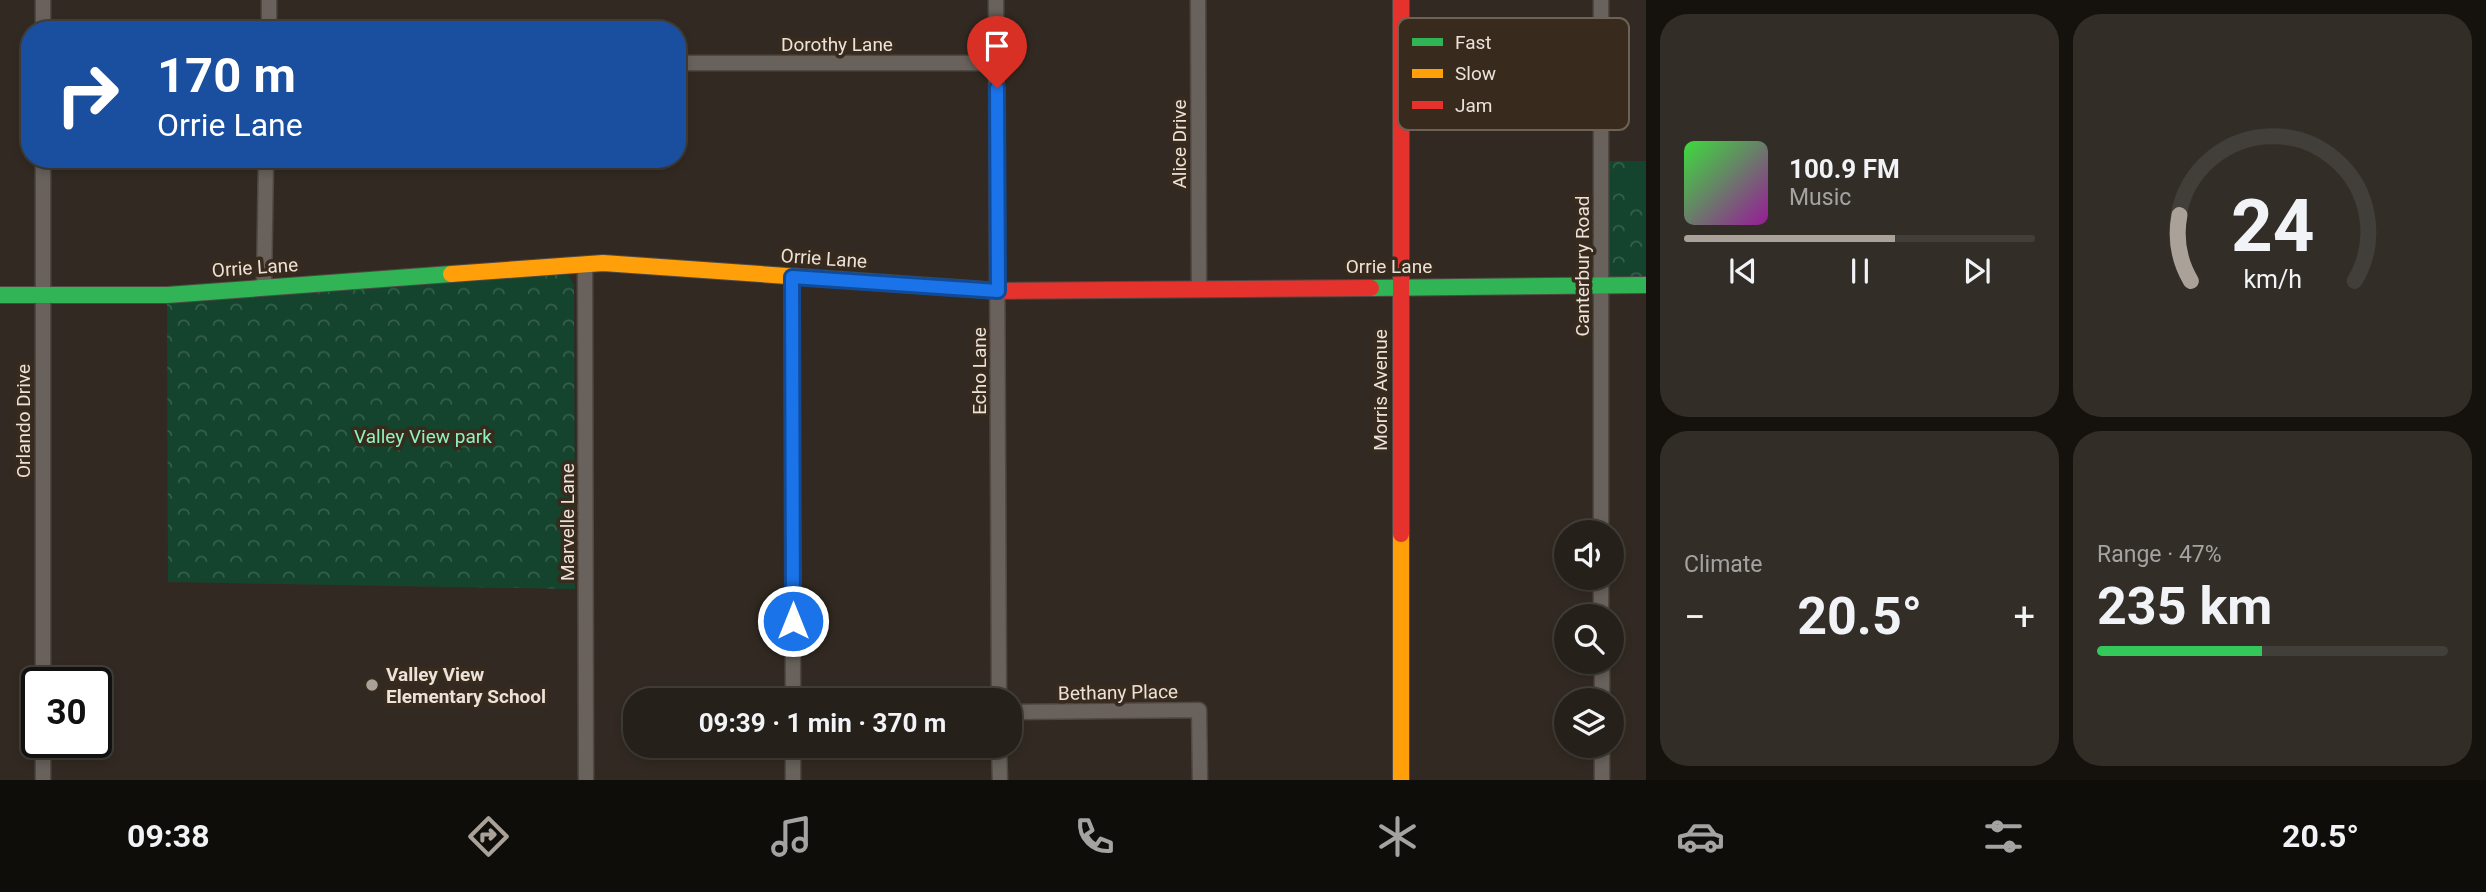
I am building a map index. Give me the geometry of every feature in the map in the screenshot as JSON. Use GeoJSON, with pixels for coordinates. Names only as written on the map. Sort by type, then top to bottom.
{"type":"FeatureCollection","features":[{"type":"Feature","properties":{"kind":"street"},"geometry":{"type":"LineString","coordinates":[[43,0],[43,21]]}},
{"type":"Feature","properties":{"kind":"street"},"geometry":{"type":"LineString","coordinates":[[269,0],[269,21]]}},
{"type":"Feature","properties":{"kind":"street","name":"Echo Lane"},"geometry":{"type":"LineString","coordinates":[[996,0],[999,688]]}},
{"type":"Feature","properties":{"kind":"street","name":"Alice Drive"},"geometry":{"type":"LineString","coordinates":[[1198,0],[1199,289]]}},
{"type":"Feature","properties":{"kind":"street","name":"Morris Avenue"},"geometry":{"type":"LineString","coordinates":[[1401,0],[1401,18]]}},
{"type":"Feature","properties":{"kind":"street","name":"Canterbury Road"},"geometry":{"type":"LineString","coordinates":[[1601,0],[1601,18]]}},
{"type":"Feature","properties":{"kind":"street","name":"Dorothy Lane"},"geometry":{"type":"LineString","coordinates":[[686,63],[997,63]]}},
{"type":"Feature","properties":{"kind":"street","name":"Morris Avenue"},"geometry":{"type":"LineString","coordinates":[[1401,130],[1401,780]]}},
{"type":"Feature","properties":{"kind":"street","name":"Canterbury Road"},"geometry":{"type":"LineString","coordinates":[[1601,130],[1601,520]]}},
{"type":"Feature","properties":{"kind":"street","name":"Orlando Drive"},"geometry":{"type":"LineString","coordinates":[[43,168],[43,667]]}},
{"type":"Feature","properties":{"kind":"street"},"geometry":{"type":"LineString","coordinates":[[264,288],[266,168]]}},
{"type":"Feature","properties":{"kind":"street","name":"Orrie Lane"},"geometry":{"type":"LineString","coordinates":[[0,295],[167,295],[585,264],[662,266],[998,291],[1646,285]]}},
{"type":"Feature","properties":{"kind":"street","name":"Marvelle Lane"},"geometry":{"type":"LineString","coordinates":[[585,264],[586,780]]}},
{"type":"Feature","properties":{"kind":"street"},"geometry":{"type":"LineString","coordinates":[[792,277],[793,688]]}},
{"type":"Feature","properties":{"kind":"street","name":"Bethany Place"},"geometry":{"type":"LineString","coordinates":[[1022,712],[1199,710],[1199,780]]}},
{"type":"Feature","properties":{"kind":"street"},"geometry":{"type":"LineString","coordinates":[[43,758],[43,780]]}},
{"type":"Feature","properties":{"kind":"street"},"geometry":{"type":"LineString","coordinates":[[793,758],[793,780]]}},
{"type":"Feature","properties":{"kind":"street"},"geometry":{"type":"LineString","coordinates":[[999,758],[1000,780]]}},
{"type":"Feature","properties":{"kind":"street"},"geometry":{"type":"LineString","coordinates":[[1602,758],[1602,780]]}},
{"type":"Feature","properties":{"kind":"green space"},"geometry":{"type":"Polygon","coordinates":[[[1602,161],[1646,161],[1646,285],[1601,285],[1602,161]]]}},
{"type":"Feature","properties":{"kind":"green space"},"geometry":{"type":"Polygon","coordinates":[[[1625,173],[1646,173],[1646,192],[1625,191],[1625,173]]]}},
{"type":"Feature","properties":{"kind":"green space","name":"Valley View park"},"geometry":{"type":"Polygon","coordinates":[[[563,273],[570,277],[574,286],[575,589],[168,582],[167,302],[563,273]]]}},
{"type":"Feature","properties":{"kind":"traffic: fast"},"geometry":{"type":"LineString","coordinates":[[0,295],[167,295],[451,274]]}},
{"type":"Feature","properties":{"kind":"traffic: fast"},"geometry":{"type":"LineString","coordinates":[[1371,288],[1646,285]]}},
{"type":"Feature","properties":{"kind":"traffic: slow"},"geometry":{"type":"LineString","coordinates":[[451,274],[603,263],[973,289]]}},
{"type":"Feature","properties":{"kind":"traffic: slow"},"geometry":{"type":"LineString","coordinates":[[1401,534],[1401,780]]}},
{"type":"Feature","properties":{"kind":"traffic: jam"},"geometry":{"type":"LineString","coordinates":[[1401,0],[1401,18]]}},
{"type":"Feature","properties":{"kind":"traffic: jam"},"geometry":{"type":"LineString","coordinates":[[1401,130],[1401,534]]}},
{"type":"Feature","properties":{"kind":"traffic: jam"},"geometry":{"type":"LineString","coordinates":[[973,289],[1371,288]]}},
{"type":"Feature","properties":{"kind":"place","name":"Valley View Elementary School"},"geometry":{"type":"Point","coordinates":[372,685]}},
{"type":"Feature","properties":{"kind":"route"},"geometry":{"type":"LineString","coordinates":[[793,621],[792,277],[998,291],[997,88]]}}]}
